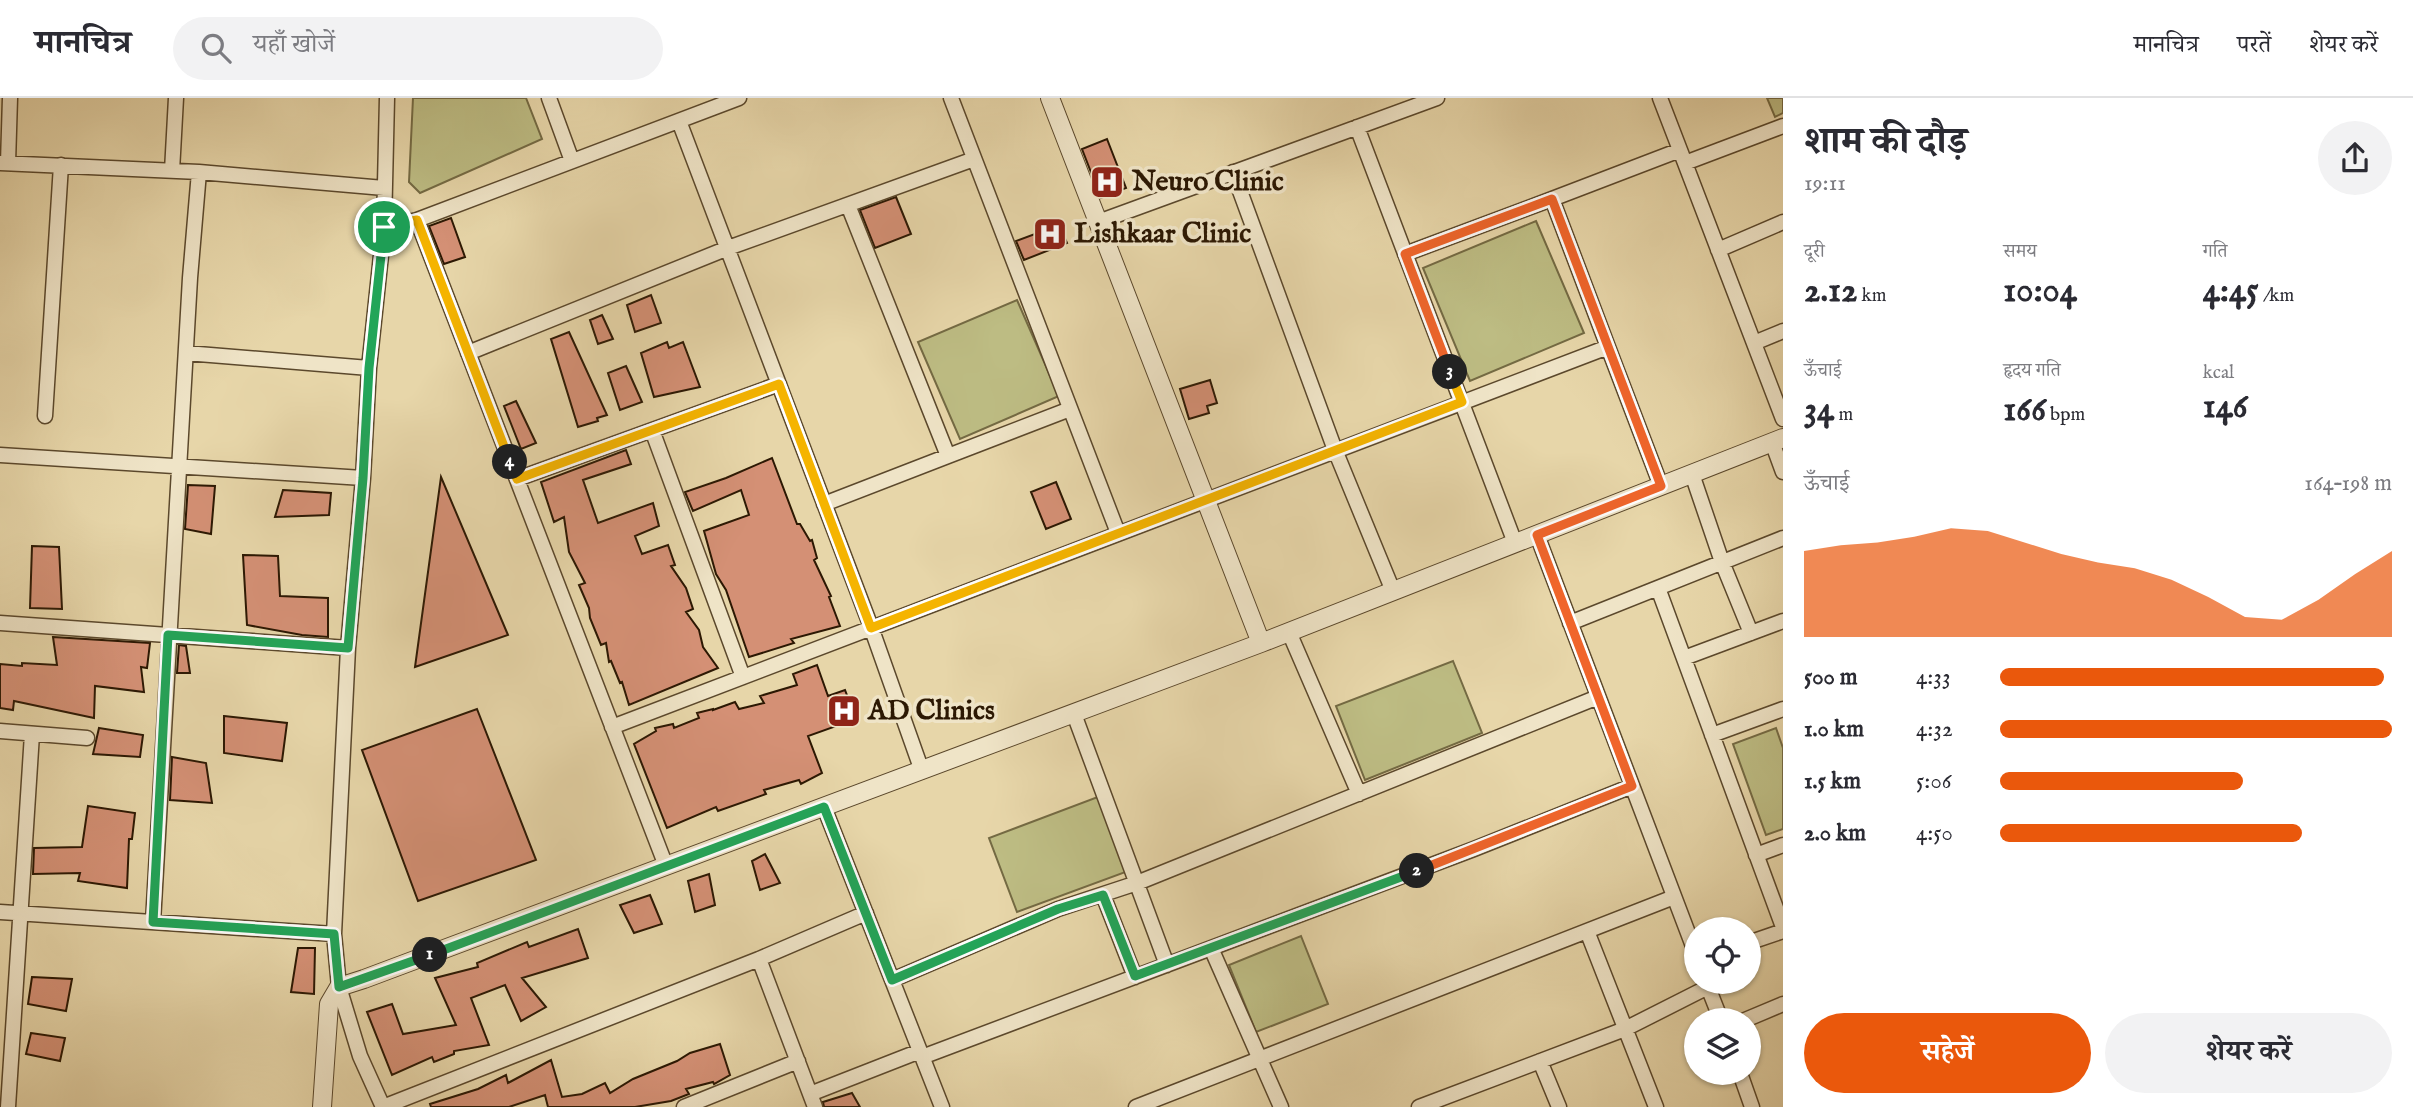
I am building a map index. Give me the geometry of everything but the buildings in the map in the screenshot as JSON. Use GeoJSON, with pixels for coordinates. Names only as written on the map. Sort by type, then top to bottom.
{"type":"FeatureCollection","features":[{"type":"Feature","properties":{"kind":"street"},"geometry":{"type":"LineString","coordinates":[[10,98],[4,163],[199,172],[384,188]]}},
{"type":"Feature","properties":{"kind":"street"},"geometry":{"type":"LineString","coordinates":[[172,171],[176,98]]}},
{"type":"Feature","properties":{"kind":"street"},"geometry":{"type":"LineString","coordinates":[[387,98],[384,227],[369,368],[363,478],[348,648],[334,934],[339,987],[360,1056],[383,1107],[760,959],[866,913]]}},
{"type":"Feature","properties":{"kind":"street"},"geometry":{"type":"LineString","coordinates":[[549,98],[572,161]]}},
{"type":"Feature","properties":{"kind":"street"},"geometry":{"type":"LineString","coordinates":[[384,227],[417,220],[738,98]]}},
{"type":"Feature","properties":{"kind":"street"},"geometry":{"type":"LineString","coordinates":[[951,98],[1118,533]]}},
{"type":"Feature","properties":{"kind":"street"},"geometry":{"type":"LineString","coordinates":[[1052,98],[1261,643]]}},
{"type":"Feature","properties":{"kind":"street"},"geometry":{"type":"LineString","coordinates":[[1098,222],[1437,98]]}},
{"type":"Feature","properties":{"kind":"street"},"geometry":{"type":"LineString","coordinates":[[1660,98],[1783,419]]}},
{"type":"Feature","properties":{"kind":"street"},"geometry":{"type":"LineString","coordinates":[[679,121],[871,628],[922,771]]}},
{"type":"Feature","properties":{"kind":"street"},"geometry":{"type":"LineString","coordinates":[[1405,254],[1552,199],[1783,126]]}},
{"type":"Feature","properties":{"kind":"street"},"geometry":{"type":"LineString","coordinates":[[1357,127],[1515,543]]}},
{"type":"Feature","properties":{"kind":"street"},"geometry":{"type":"LineString","coordinates":[[468,352],[728,248],[974,159]]}},
{"type":"Feature","properties":{"kind":"street"},"geometry":{"type":"LineString","coordinates":[[45,416],[61,165]]}},
{"type":"Feature","properties":{"kind":"street"},"geometry":{"type":"LineString","coordinates":[[153,922],[168,635],[199,172]]}},
{"type":"Feature","properties":{"kind":"street"},"geometry":{"type":"LineString","coordinates":[[1233,172],[1335,450],[1393,592]]}},
{"type":"Feature","properties":{"kind":"street"},"geometry":{"type":"LineString","coordinates":[[1552,199],[1661,486]]}},
{"type":"Feature","properties":{"kind":"street"},"geometry":{"type":"LineString","coordinates":[[848,205],[948,456]]}},
{"type":"Feature","properties":{"kind":"street"},"geometry":{"type":"LineString","coordinates":[[417,220],[666,866]]}},
{"type":"Feature","properties":{"kind":"street"},"geometry":{"type":"LineString","coordinates":[[1718,250],[1783,222]]}},
{"type":"Feature","properties":{"kind":"street"},"geometry":{"type":"LineString","coordinates":[[1754,343],[1783,331]]}},
{"type":"Feature","properties":{"kind":"street"},"geometry":{"type":"LineString","coordinates":[[612,727],[1608,347]]}},
{"type":"Feature","properties":{"kind":"street"},"geometry":{"type":"LineString","coordinates":[[186,352],[369,368]]}},
{"type":"Feature","properties":{"kind":"street"},"geometry":{"type":"LineString","coordinates":[[517,479],[779,384]]}},
{"type":"Feature","properties":{"kind":"street"},"geometry":{"type":"LineString","coordinates":[[824,504],[1070,409]]}},
{"type":"Feature","properties":{"kind":"street"},"geometry":{"type":"LineString","coordinates":[[652,430],[743,677]]}},
{"type":"Feature","properties":{"kind":"street"},"geometry":{"type":"LineString","coordinates":[[322,1107],[329,1004],[339,987],[1261,643],[1778,440],[1783,472]]}},
{"type":"Feature","properties":{"kind":"street"},"geometry":{"type":"LineString","coordinates":[[0,455],[363,478]]}},
{"type":"Feature","properties":{"kind":"street"},"geometry":{"type":"LineString","coordinates":[[1692,474],[1722,562],[1751,633]]}},
{"type":"Feature","properties":{"kind":"street"},"geometry":{"type":"LineString","coordinates":[[1537,535],[1684,923]]}},
{"type":"Feature","properties":{"kind":"street"},"geometry":{"type":"LineString","coordinates":[[1570,623],[1783,538]]}},
{"type":"Feature","properties":{"kind":"street"},"geometry":{"type":"LineString","coordinates":[[1658,588],[1783,929],[1761,938]]}},
{"type":"Feature","properties":{"kind":"street"},"geometry":{"type":"LineString","coordinates":[[1684,658],[1783,621]]}},
{"type":"Feature","properties":{"kind":"street"},"geometry":{"type":"LineString","coordinates":[[0,623],[348,648]]}},
{"type":"Feature","properties":{"kind":"street"},"geometry":{"type":"LineString","coordinates":[[1289,632],[1359,794]]}},
{"type":"Feature","properties":{"kind":"street"},"geometry":{"type":"LineString","coordinates":[[892,980],[1046,914],[1137,883],[1598,697]]}},
{"type":"Feature","properties":{"kind":"street"},"geometry":{"type":"LineString","coordinates":[[1074,714],[1167,965]]}},
{"type":"Feature","properties":{"kind":"street"},"geometry":{"type":"LineString","coordinates":[[1712,735],[1782,714]]}},
{"type":"Feature","properties":{"kind":"street"},"geometry":{"type":"LineString","coordinates":[[0,732],[87,738]]}},
{"type":"Feature","properties":{"kind":"street"},"geometry":{"type":"LineString","coordinates":[[8,1107],[32,734]]}},
{"type":"Feature","properties":{"kind":"street"},"geometry":{"type":"LineString","coordinates":[[760,959],[812,1100],[921,1054],[1167,965],[1632,786]]}},
{"type":"Feature","properties":{"kind":"street"},"geometry":{"type":"LineString","coordinates":[[824,807],[942,1107]]}},
{"type":"Feature","properties":{"kind":"street"},"geometry":{"type":"LineString","coordinates":[[1756,855],[1783,845]]}},
{"type":"Feature","properties":{"kind":"street"},"geometry":{"type":"LineString","coordinates":[[1103,895],[1135,976]]}},
{"type":"Feature","properties":{"kind":"street"},"geometry":{"type":"LineString","coordinates":[[1136,1107],[1164,1102],[1261,1059],[1674,897]]}},
{"type":"Feature","properties":{"kind":"street"},"geometry":{"type":"LineString","coordinates":[[0,912],[334,934]]}},
{"type":"Feature","properties":{"kind":"street"},"geometry":{"type":"LineString","coordinates":[[1587,932],[1656,1107]]}},
{"type":"Feature","properties":{"kind":"street"},"geometry":{"type":"LineString","coordinates":[[1211,948],[1281,1107]]}},
{"type":"Feature","properties":{"kind":"street"},"geometry":{"type":"LineString","coordinates":[[1419,1107],[1625,1029],[1690,994]]}},
{"type":"Feature","properties":{"kind":"street"},"geometry":{"type":"LineString","coordinates":[[1761,1013],[1783,1004]]}},
{"type":"Feature","properties":{"kind":"street"},"geometry":{"type":"LineString","coordinates":[[692,1106],[797,1060]]}},
{"type":"Feature","properties":{"kind":"street"},"geometry":{"type":"LineString","coordinates":[[1540,1061],[1559,1107]]}},
{"type":"Feature","properties":{"kind":"street"},"geometry":{"type":"LineString","coordinates":[[1744,1085],[1752,1107]]}},
{"type":"Feature","properties":{"kind":"shaded area"},"geometry":{"type":"Polygon","coordinates":[[[413,98],[526,98],[542,139],[420,193],[409,182],[413,98]]]}},
{"type":"Feature","properties":{"kind":"shaded area"},"geometry":{"type":"Polygon","coordinates":[[[1767,98],[1783,98],[1783,113],[1775,117],[1767,98]]]}},
{"type":"Feature","properties":{"kind":"shaded area"},"geometry":{"type":"Polygon","coordinates":[[[1536,221],[1584,333],[1470,381],[1423,268],[1536,221]]]}},
{"type":"Feature","properties":{"kind":"shaded area"},"geometry":{"type":"Polygon","coordinates":[[[1017,300],[1059,396],[960,439],[918,342],[1017,300]]]}},
{"type":"Feature","properties":{"kind":"shaded area"},"geometry":{"type":"Polygon","coordinates":[[[1453,661],[1482,733],[1365,780],[1336,706],[1453,661]]]}},
{"type":"Feature","properties":{"kind":"shaded area"},"geometry":{"type":"Polygon","coordinates":[[[1776,728],[1783,748],[1783,829],[1766,835],[1733,744],[1776,728]]]}},
{"type":"Feature","properties":{"kind":"shaded area"},"geometry":{"type":"Polygon","coordinates":[[[1103,795],[1131,870],[1017,912],[989,838],[1103,795]]]}},
{"type":"Feature","properties":{"kind":"shaded area"},"geometry":{"type":"Polygon","coordinates":[[[1301,936],[1328,1004],[1256,1032],[1229,965],[1301,936]]]}},
{"type":"Feature","properties":{"kind":"place","name":"Neuro Clinic"},"geometry":{"type":"Point","coordinates":[1107,182]}},
{"type":"Feature","properties":{"kind":"place","name":"Lishkaar Clinic"},"geometry":{"type":"Point","coordinates":[1050,234]}},
{"type":"Feature","properties":{"kind":"place","name":"AD Clinics"},"geometry":{"type":"Point","coordinates":[844,711]}},
{"type":"Feature","properties":{"kind":"route"},"geometry":{"type":"LineString","coordinates":[[1552,199],[1661,486],[1537,535],[1632,786],[1474,849],[1135,976],[1103,895],[1058,909],[892,980],[824,807],[339,987],[334,934],[153,922],[168,635],[348,648],[363,478],[369,368],[384,227],[417,220],[517,479],[779,384],[871,628],[1462,402],[1405,254],[1552,199]]}}]}
